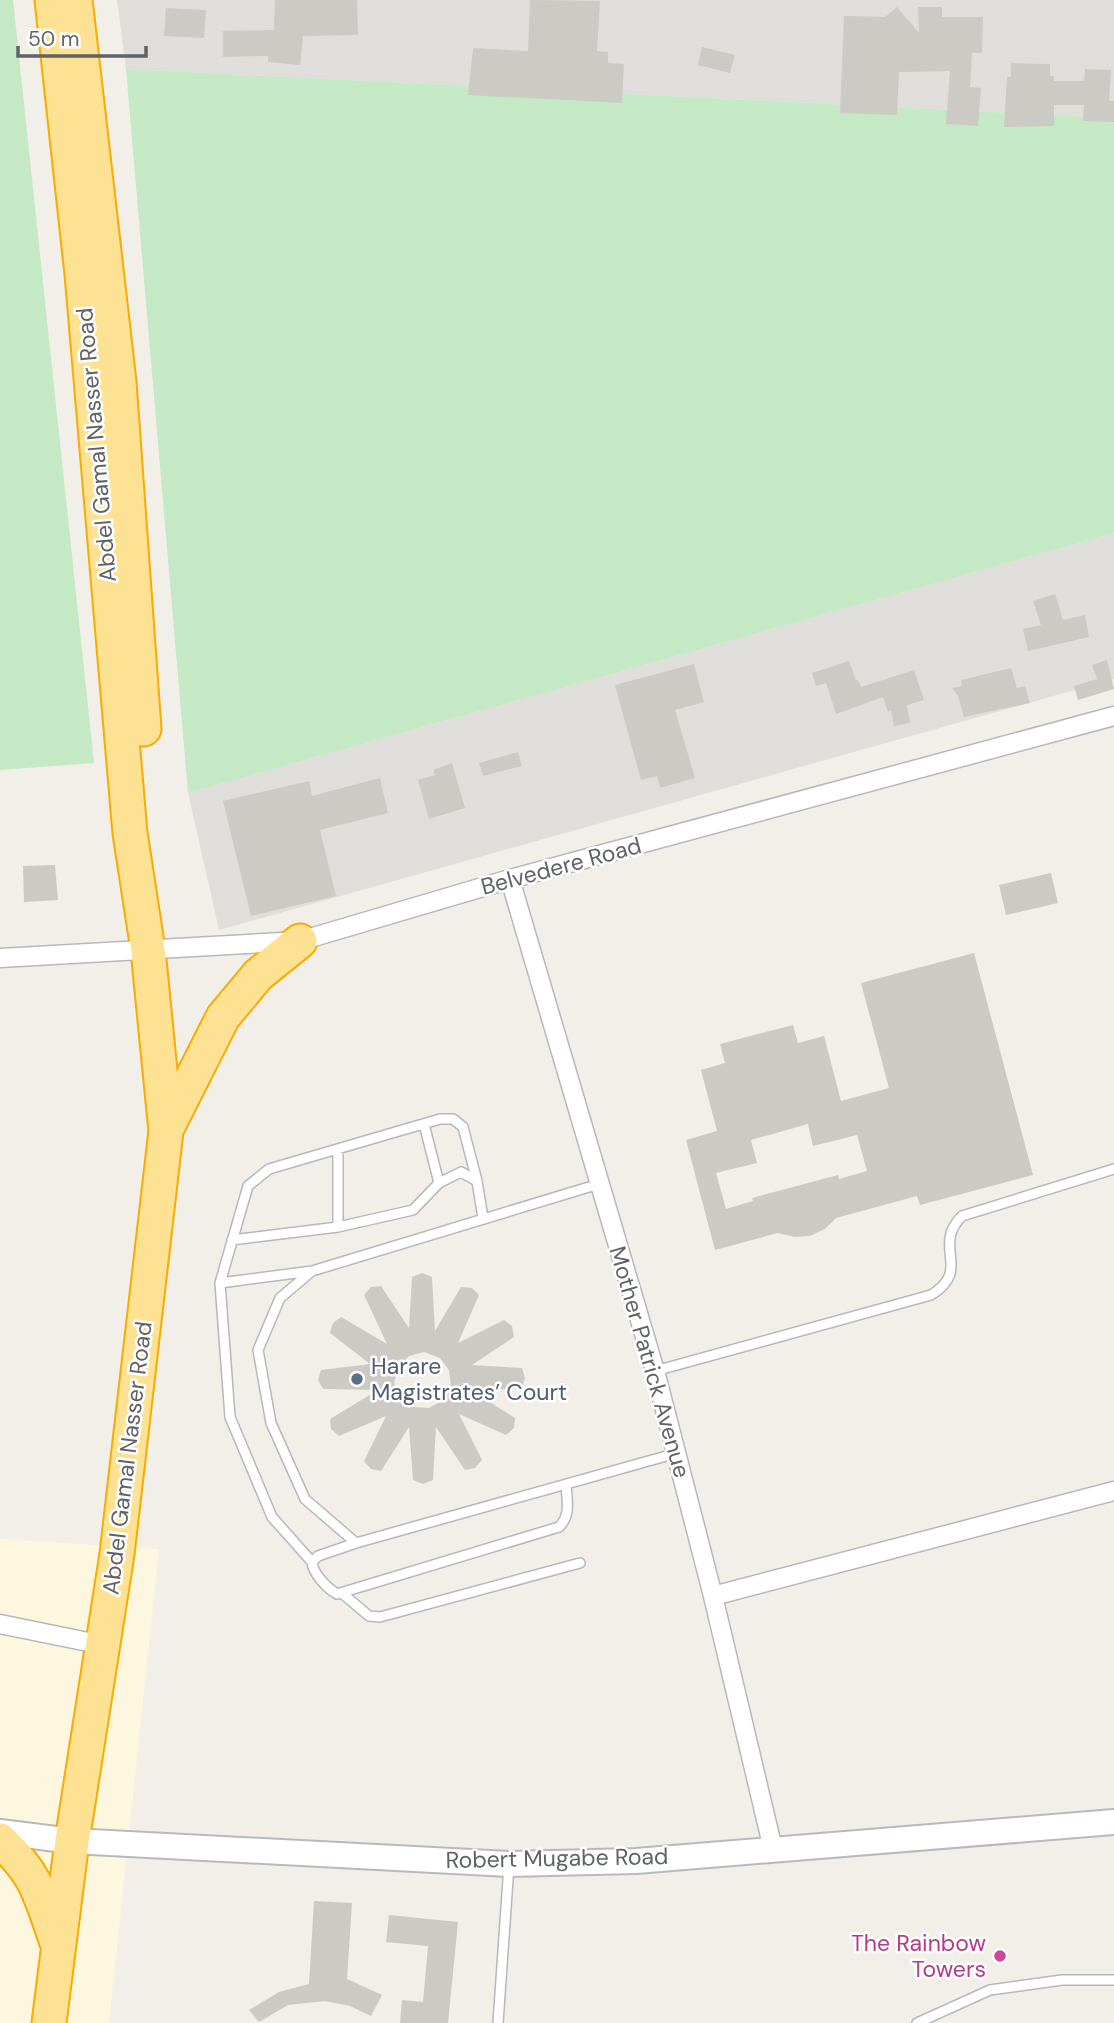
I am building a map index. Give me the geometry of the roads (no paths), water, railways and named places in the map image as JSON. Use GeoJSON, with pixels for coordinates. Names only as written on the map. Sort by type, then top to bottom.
{"type":"FeatureCollection","features":[{"type":"Feature","properties":{"kind":"highway","name":"Abdel Gamal Nasser Road"},"geometry":{"type":"LineString","coordinates":[[49,2023],[72,1841],[118,1541],[166,1131],[141,890],[130,833],[82,274],[52,0]]}},
{"type":"Feature","properties":{"kind":"highway","name":"Abdel Gamal Nasser Road"},"geometry":{"type":"LineString","coordinates":[[75,0],[118,370],[140,663],[148,829],[141,890]]}},
{"type":"Feature","properties":{"kind":"highway"},"geometry":{"type":"LineString","coordinates":[[166,1131],[223,1017],[258,975],[300,941]]}},
{"type":"Feature","properties":{"kind":"highway"},"geometry":{"type":"LineString","coordinates":[[0,1840],[25,1864],[35,1880],[58,1945]]}},
{"type":"Feature","properties":{"kind":"main road","name":"Robert Mugabe Road"},"geometry":{"type":"LineString","coordinates":[[0,1832],[72,1841],[509,1864],[636,1861],[1114,1822]]}},
{"type":"Feature","properties":{"kind":"street","name":"Belvedere Road"},"geometry":{"type":"LineString","coordinates":[[0,958],[300,941],[510,879],[1114,716]]}},
{"type":"Feature","properties":{"kind":"street","name":"Mother Patrick Avenue"},"geometry":{"type":"LineString","coordinates":[[510,879],[655,1371],[713,1596],[773,1849]]}},
{"type":"Feature","properties":{"kind":"street"},"geometry":{"type":"LineString","coordinates":[[713,1596],[1114,1491]]}},
{"type":"Feature","properties":{"kind":"street"},"geometry":{"type":"LineString","coordinates":[[0,1624],[103,1645]]}},
{"type":"Feature","properties":{"kind":"lane"},"geometry":{"type":"LineString","coordinates":[[483,1218],[463,1127],[453,1119],[440,1119],[269,1169],[247,1186],[220,1283],[230,1417],[272,1517],[312,1562],[313,1568],[330,1590],[337,1594],[559,1527],[568,1513],[566,1485]]}},
{"type":"Feature","properties":{"kind":"lane"},"geometry":{"type":"LineString","coordinates":[[424,1124],[439,1183]]}},
{"type":"Feature","properties":{"kind":"lane"},"geometry":{"type":"LineString","coordinates":[[338,1150],[338,1227]]}},
{"type":"Feature","properties":{"kind":"lane"},"geometry":{"type":"LineString","coordinates":[[655,1371],[931,1295],[944,1287],[951,1276],[949,1237],[952,1226],[962,1216],[1114,1169]]}},
{"type":"Feature","properties":{"kind":"lane"},"geometry":{"type":"LineString","coordinates":[[232,1240],[338,1227],[413,1209],[439,1183],[461,1172],[477,1181]]}},
{"type":"Feature","properties":{"kind":"lane"},"geometry":{"type":"LineString","coordinates":[[220,1283],[312,1271],[599,1184]]}},
{"type":"Feature","properties":{"kind":"lane"},"geometry":{"type":"LineString","coordinates":[[312,1271],[280,1298],[258,1350],[271,1423],[305,1499],[356,1543]]}},
{"type":"Feature","properties":{"kind":"lane"},"geometry":{"type":"LineString","coordinates":[[312,1562],[318,1556],[356,1543],[677,1453]]}},
{"type":"Feature","properties":{"kind":"lane"},"geometry":{"type":"LineString","coordinates":[[343,1594],[369,1616],[380,1618],[580,1563]]}},
{"type":"Feature","properties":{"kind":"lane"},"geometry":{"type":"LineString","coordinates":[[498,2023],[509,1864]]}},
{"type":"Feature","properties":{"kind":"lane"},"geometry":{"type":"LineString","coordinates":[[917,2023],[990,1990],[1062,1980],[1114,1980]]}},
{"type":"Feature","properties":{"kind":"place","name":"Harare Magistrates’ Court"},"geometry":{"type":"Point","coordinates":[357,1379]}},
{"type":"Feature","properties":{"kind":"place","name":"The Rainbow Towers"},"geometry":{"type":"Point","coordinates":[1000,1956]}}]}
